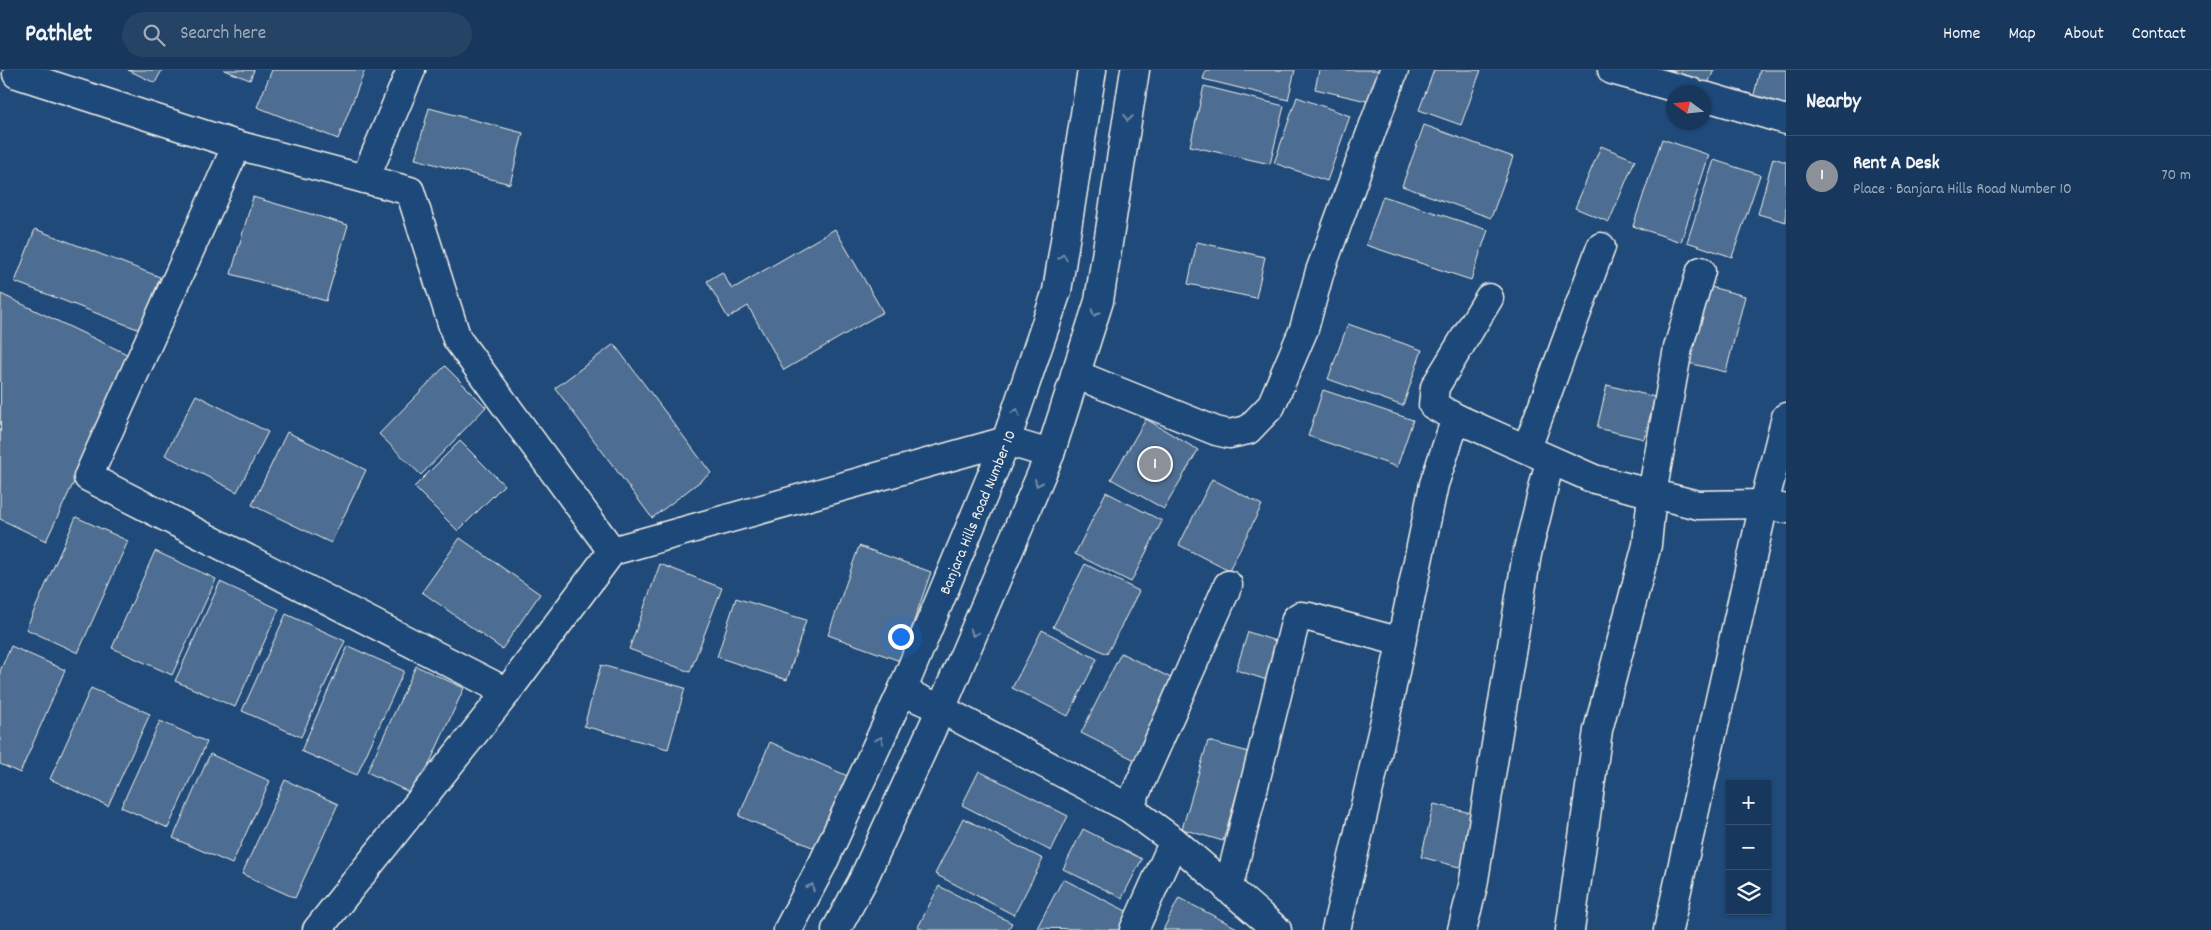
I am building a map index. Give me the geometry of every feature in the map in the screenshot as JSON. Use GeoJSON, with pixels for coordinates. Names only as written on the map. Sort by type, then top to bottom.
{"type":"FeatureCollection","features":[{"type":"Feature","properties":{"kind":"street"},"geometry":{"type":"LineString","coordinates":[[365,179],[411,70]]}},
{"type":"Feature","properties":{"kind":"street","name":"Banjara Hills Road Number 10"},"geometry":{"type":"LineString","coordinates":[[788,930],[823,863],[902,691],[1006,440],[1057,291],[1092,70]]}},
{"type":"Feature","properties":{"kind":"street"},"geometry":{"type":"LineString","coordinates":[[836,930],[862,882],[941,709],[1050,454],[1099,301],[1135,70]]}},
{"type":"Feature","properties":{"kind":"street"},"geometry":{"type":"LineString","coordinates":[[1075,374],[1216,431],[1229,434],[1248,430],[1271,406],[1304,329],[1320,270],[1394,70]]}},
{"type":"Feature","properties":{"kind":"street"},"geometry":{"type":"LineString","coordinates":[[1612,70],[1666,85]]}},
{"type":"Feature","properties":{"kind":"street"},"geometry":{"type":"LineString","coordinates":[[17,74],[58,78],[237,146],[410,191],[457,339],[612,551]]}},
{"type":"Feature","properties":{"kind":"street"},"geometry":{"type":"LineString","coordinates":[[1711,98],[1786,120]]}},
{"type":"Feature","properties":{"kind":"street"},"geometry":{"type":"LineString","coordinates":[[237,146],[88,477],[507,692]]}},
{"type":"Feature","properties":{"kind":"street"},"geometry":{"type":"LineString","coordinates":[[1462,930],[1473,886],[1527,554],[1539,455],[1601,247]]}},
{"type":"Feature","properties":{"kind":"street"},"geometry":{"type":"LineString","coordinates":[[1570,930],[1598,730],[1647,545],[1652,494],[1678,348],[1701,272]]}},
{"type":"Feature","properties":{"kind":"street"},"geometry":{"type":"LineString","coordinates":[[1489,298],[1435,387],[1433,406],[1594,479],[1698,505],[1775,506]]}},
{"type":"Feature","properties":{"kind":"street"},"geometry":{"type":"LineString","coordinates":[[1668,930],[1775,506],[1786,417]]}},
{"type":"Feature","properties":{"kind":"street"},"geometry":{"type":"LineString","coordinates":[[1336,930],[1385,720],[1434,484],[1456,418]]}},
{"type":"Feature","properties":{"kind":"street"},"geometry":{"type":"LineString","coordinates":[[317,930],[507,692],[612,551],[1006,440],[1050,454]]}},
{"type":"Feature","properties":{"kind":"street"},"geometry":{"type":"LineString","coordinates":[[1129,808],[1228,585]]}},
{"type":"Feature","properties":{"kind":"street"},"geometry":{"type":"LineString","coordinates":[[1228,889],[1296,619],[1300,616],[1309,617],[1401,642]]}},
{"type":"Feature","properties":{"kind":"street"},"geometry":{"type":"LineString","coordinates":[[902,691],[941,709],[1129,808],[1174,841],[1277,930]]}},
{"type":"Feature","properties":{"kind":"street"},"geometry":{"type":"LineString","coordinates":[[1134,930],[1174,841]]}},
{"type":"Feature","properties":{"kind":"building"},"geometry":{"type":"Polygon","coordinates":[[[128,70],[162,70],[155,83],[128,70]]]}},
{"type":"Feature","properties":{"kind":"building"},"geometry":{"type":"Polygon","coordinates":[[[224,70],[254,70],[250,80],[224,70]]]}},
{"type":"Feature","properties":{"kind":"building"},"geometry":{"type":"Polygon","coordinates":[[[272,70],[365,70],[338,139],[257,107],[272,70]]]}},
{"type":"Feature","properties":{"kind":"building"},"geometry":{"type":"Polygon","coordinates":[[[1206,70],[1295,70],[1288,100],[1203,79],[1206,70]]]}},
{"type":"Feature","properties":{"kind":"building"},"geometry":{"type":"Polygon","coordinates":[[[1319,70],[1383,70],[1375,103],[1315,89],[1319,70]]]}},
{"type":"Feature","properties":{"kind":"building"},"geometry":{"type":"Polygon","coordinates":[[[1434,70],[1481,70],[1461,125],[1419,110],[1434,70]]]}},
{"type":"Feature","properties":{"kind":"building"},"geometry":{"type":"Polygon","coordinates":[[[1641,70],[1714,70],[1707,85],[1695,85],[1641,70]]]}},
{"type":"Feature","properties":{"kind":"building"},"geometry":{"type":"Polygon","coordinates":[[[1760,70],[1786,70],[1786,111],[1752,103],[1760,70]]]}},
{"type":"Feature","properties":{"kind":"building"},"geometry":{"type":"Polygon","coordinates":[[[1204,86],[1284,106],[1270,164],[1190,146],[1204,86]]]}},
{"type":"Feature","properties":{"kind":"building"},"geometry":{"type":"Polygon","coordinates":[[[1297,97],[1350,116],[1327,181],[1274,163],[1297,97]]]}},
{"type":"Feature","properties":{"kind":"building"},"geometry":{"type":"Polygon","coordinates":[[[429,108],[523,133],[510,184],[415,159],[429,108]]]}},
{"type":"Feature","properties":{"kind":"building"},"geometry":{"type":"Polygon","coordinates":[[[1424,125],[1513,157],[1491,218],[1402,186],[1424,125]]]}},
{"type":"Feature","properties":{"kind":"building"},"geometry":{"type":"Polygon","coordinates":[[[1662,139],[1709,155],[1681,242],[1633,226],[1662,139]]]}},
{"type":"Feature","properties":{"kind":"building"},"geometry":{"type":"Polygon","coordinates":[[[1601,146],[1635,160],[1609,222],[1575,208],[1601,146]]]}},
{"type":"Feature","properties":{"kind":"building"},"geometry":{"type":"Polygon","coordinates":[[[1773,158],[1786,162],[1786,222],[1758,214],[1773,158]]]}},
{"type":"Feature","properties":{"kind":"building"},"geometry":{"type":"Polygon","coordinates":[[[1714,160],[1760,175],[1732,257],[1687,242],[1714,160]]]}},
{"type":"Feature","properties":{"kind":"building"},"geometry":{"type":"Polygon","coordinates":[[[1383,196],[1488,230],[1471,280],[1366,245],[1383,196]]]}},
{"type":"Feature","properties":{"kind":"building"},"geometry":{"type":"Polygon","coordinates":[[[253,197],[348,225],[326,301],[231,274],[253,197]]]}},
{"type":"Feature","properties":{"kind":"building"},"geometry":{"type":"Polygon","coordinates":[[[35,229],[160,277],[140,330],[15,282],[35,229]]]}},
{"type":"Feature","properties":{"kind":"building"},"geometry":{"type":"Polygon","coordinates":[[[835,229],[883,312],[784,370],[748,306],[728,318],[707,281],[722,272],[732,289],[835,229]]]}},
{"type":"Feature","properties":{"kind":"building"},"geometry":{"type":"Polygon","coordinates":[[[1197,242],[1265,257],[1256,298],[1188,284],[1197,242]]]}},
{"type":"Feature","properties":{"kind":"building"},"geometry":{"type":"Polygon","coordinates":[[[1703,285],[1745,296],[1726,372],[1684,362],[1703,285]]]}},
{"type":"Feature","properties":{"kind":"building"},"geometry":{"type":"Polygon","coordinates":[[[1,294],[133,357],[46,541],[0,519],[1,294]]]}},
{"type":"Feature","properties":{"kind":"building"},"geometry":{"type":"Polygon","coordinates":[[[1348,324],[1422,350],[1403,406],[1328,379],[1348,324]]]}},
{"type":"Feature","properties":{"kind":"building"},"geometry":{"type":"Polygon","coordinates":[[[614,344],[711,473],[652,518],[555,388],[614,344]]]}},
{"type":"Feature","properties":{"kind":"building"},"geometry":{"type":"Polygon","coordinates":[[[445,366],[486,407],[421,475],[379,434],[445,366]]]}},
{"type":"Feature","properties":{"kind":"building"},"geometry":{"type":"Polygon","coordinates":[[[1607,385],[1655,397],[1644,439],[1597,428],[1607,385]]]}},
{"type":"Feature","properties":{"kind":"building"},"geometry":{"type":"Polygon","coordinates":[[[1323,390],[1413,420],[1397,467],[1308,436],[1323,390]]]}},
{"type":"Feature","properties":{"kind":"building"},"geometry":{"type":"Polygon","coordinates":[[[196,395],[268,432],[237,492],[165,455],[196,395]]]}},
{"type":"Feature","properties":{"kind":"building"},"geometry":{"type":"Polygon","coordinates":[[[1146,419],[1198,450],[1164,509],[1111,479],[1146,419]]]}},
{"type":"Feature","properties":{"kind":"building"},"geometry":{"type":"Polygon","coordinates":[[[287,432],[366,470],[331,543],[252,505],[287,432]]]}},
{"type":"Feature","properties":{"kind":"building"},"geometry":{"type":"Polygon","coordinates":[[[460,441],[504,485],[458,531],[414,487],[460,441]]]}},
{"type":"Feature","properties":{"kind":"building"},"geometry":{"type":"Polygon","coordinates":[[[1212,479],[1262,505],[1229,571],[1179,545],[1212,479]]]}},
{"type":"Feature","properties":{"kind":"building"},"geometry":{"type":"Polygon","coordinates":[[[1106,492],[1162,521],[1131,582],[1075,554],[1106,492]]]}},
{"type":"Feature","properties":{"kind":"building"},"geometry":{"type":"Polygon","coordinates":[[[76,517],[128,541],[78,653],[26,629],[76,517]]]}},
{"type":"Feature","properties":{"kind":"building"},"geometry":{"type":"Polygon","coordinates":[[[460,538],[540,594],[502,649],[422,592],[460,538]]]}},
{"type":"Feature","properties":{"kind":"building"},"geometry":{"type":"Polygon","coordinates":[[[859,546],[931,572],[900,661],[828,635],[859,546]]]}},
{"type":"Feature","properties":{"kind":"building"},"geometry":{"type":"Polygon","coordinates":[[[155,551],[216,579],[172,675],[112,648],[155,551]]]}},
{"type":"Feature","properties":{"kind":"building"},"geometry":{"type":"Polygon","coordinates":[[[660,564],[722,588],[690,672],[629,649],[660,564]]]}},
{"type":"Feature","properties":{"kind":"building"},"geometry":{"type":"Polygon","coordinates":[[[1085,564],[1139,591],[1107,654],[1053,627],[1085,564]]]}},
{"type":"Feature","properties":{"kind":"building"},"geometry":{"type":"Polygon","coordinates":[[[220,582],[279,609],[235,707],[175,681],[220,582]]]}},
{"type":"Feature","properties":{"kind":"building"},"geometry":{"type":"Polygon","coordinates":[[[736,598],[806,620],[787,680],[717,657],[736,598]]]}},
{"type":"Feature","properties":{"kind":"building"},"geometry":{"type":"Polygon","coordinates":[[[286,614],[345,641],[301,737],[242,711],[286,614]]]}},
{"type":"Feature","properties":{"kind":"building"},"geometry":{"type":"Polygon","coordinates":[[[1042,630],[1097,659],[1068,716],[1012,688],[1042,630]]]}},
{"type":"Feature","properties":{"kind":"building"},"geometry":{"type":"Polygon","coordinates":[[[1248,632],[1285,644],[1273,682],[1236,670],[1248,632]]]}},
{"type":"Feature","properties":{"kind":"building"},"geometry":{"type":"Polygon","coordinates":[[[11,646],[65,670],[20,773],[0,764],[0,671],[11,646]]]}},
{"type":"Feature","properties":{"kind":"building"},"geometry":{"type":"Polygon","coordinates":[[[348,646],[404,671],[357,775],[301,751],[348,646]]]}},
{"type":"Feature","properties":{"kind":"building"},"geometry":{"type":"Polygon","coordinates":[[[1121,653],[1175,680],[1135,760],[1081,733],[1121,653]]]}},
{"type":"Feature","properties":{"kind":"building"},"geometry":{"type":"Polygon","coordinates":[[[601,665],[685,688],[668,749],[584,726],[601,665]]]}},
{"type":"Feature","properties":{"kind":"building"},"geometry":{"type":"Polygon","coordinates":[[[416,666],[464,688],[415,795],[367,772],[416,666]]]}},
{"type":"Feature","properties":{"kind":"building"},"geometry":{"type":"Polygon","coordinates":[[[91,688],[150,714],[108,806],[50,779],[91,688]]]}},
{"type":"Feature","properties":{"kind":"building"},"geometry":{"type":"Polygon","coordinates":[[[160,721],[207,742],[168,828],[121,807],[160,721]]]}},
{"type":"Feature","properties":{"kind":"building"},"geometry":{"type":"Polygon","coordinates":[[[1208,741],[1249,752],[1223,841],[1182,829],[1208,741]]]}},
{"type":"Feature","properties":{"kind":"building"},"geometry":{"type":"Polygon","coordinates":[[[770,742],[850,777],[819,850],[739,816],[770,742]]]}},
{"type":"Feature","properties":{"kind":"building"},"geometry":{"type":"Polygon","coordinates":[[[210,754],[270,781],[232,864],[173,838],[210,754]]]}},
{"type":"Feature","properties":{"kind":"building"},"geometry":{"type":"Polygon","coordinates":[[[979,771],[1068,816],[1051,851],[962,805],[979,771]]]}},
{"type":"Feature","properties":{"kind":"building"},"geometry":{"type":"Polygon","coordinates":[[[285,780],[338,804],[295,898],[242,874],[285,780]]]}},
{"type":"Feature","properties":{"kind":"building"},"geometry":{"type":"Polygon","coordinates":[[[1434,804],[1475,814],[1463,868],[1421,857],[1434,804]]]}},
{"type":"Feature","properties":{"kind":"building"},"geometry":{"type":"Polygon","coordinates":[[[963,818],[1043,859],[1014,915],[935,874],[963,818]]]}},
{"type":"Feature","properties":{"kind":"building"},"geometry":{"type":"Polygon","coordinates":[[[1083,829],[1142,859],[1122,898],[1063,869],[1083,829]]]}},
{"type":"Feature","properties":{"kind":"building"},"geometry":{"type":"Polygon","coordinates":[[[1063,879],[1132,914],[1124,930],[1037,928],[1063,879]]]}},
{"type":"Feature","properties":{"kind":"building"},"geometry":{"type":"Polygon","coordinates":[[[939,886],[1012,923],[1008,930],[924,930],[918,927],[939,886]]]}},
{"type":"Feature","properties":{"kind":"building"},"geometry":{"type":"Polygon","coordinates":[[[1179,898],[1241,930],[1163,930],[1179,898]]]}},
{"type":"Feature","properties":{"kind":"place","name":"Rent A Desk"},"geometry":{"type":"Point","coordinates":[1155,464]}}]}
